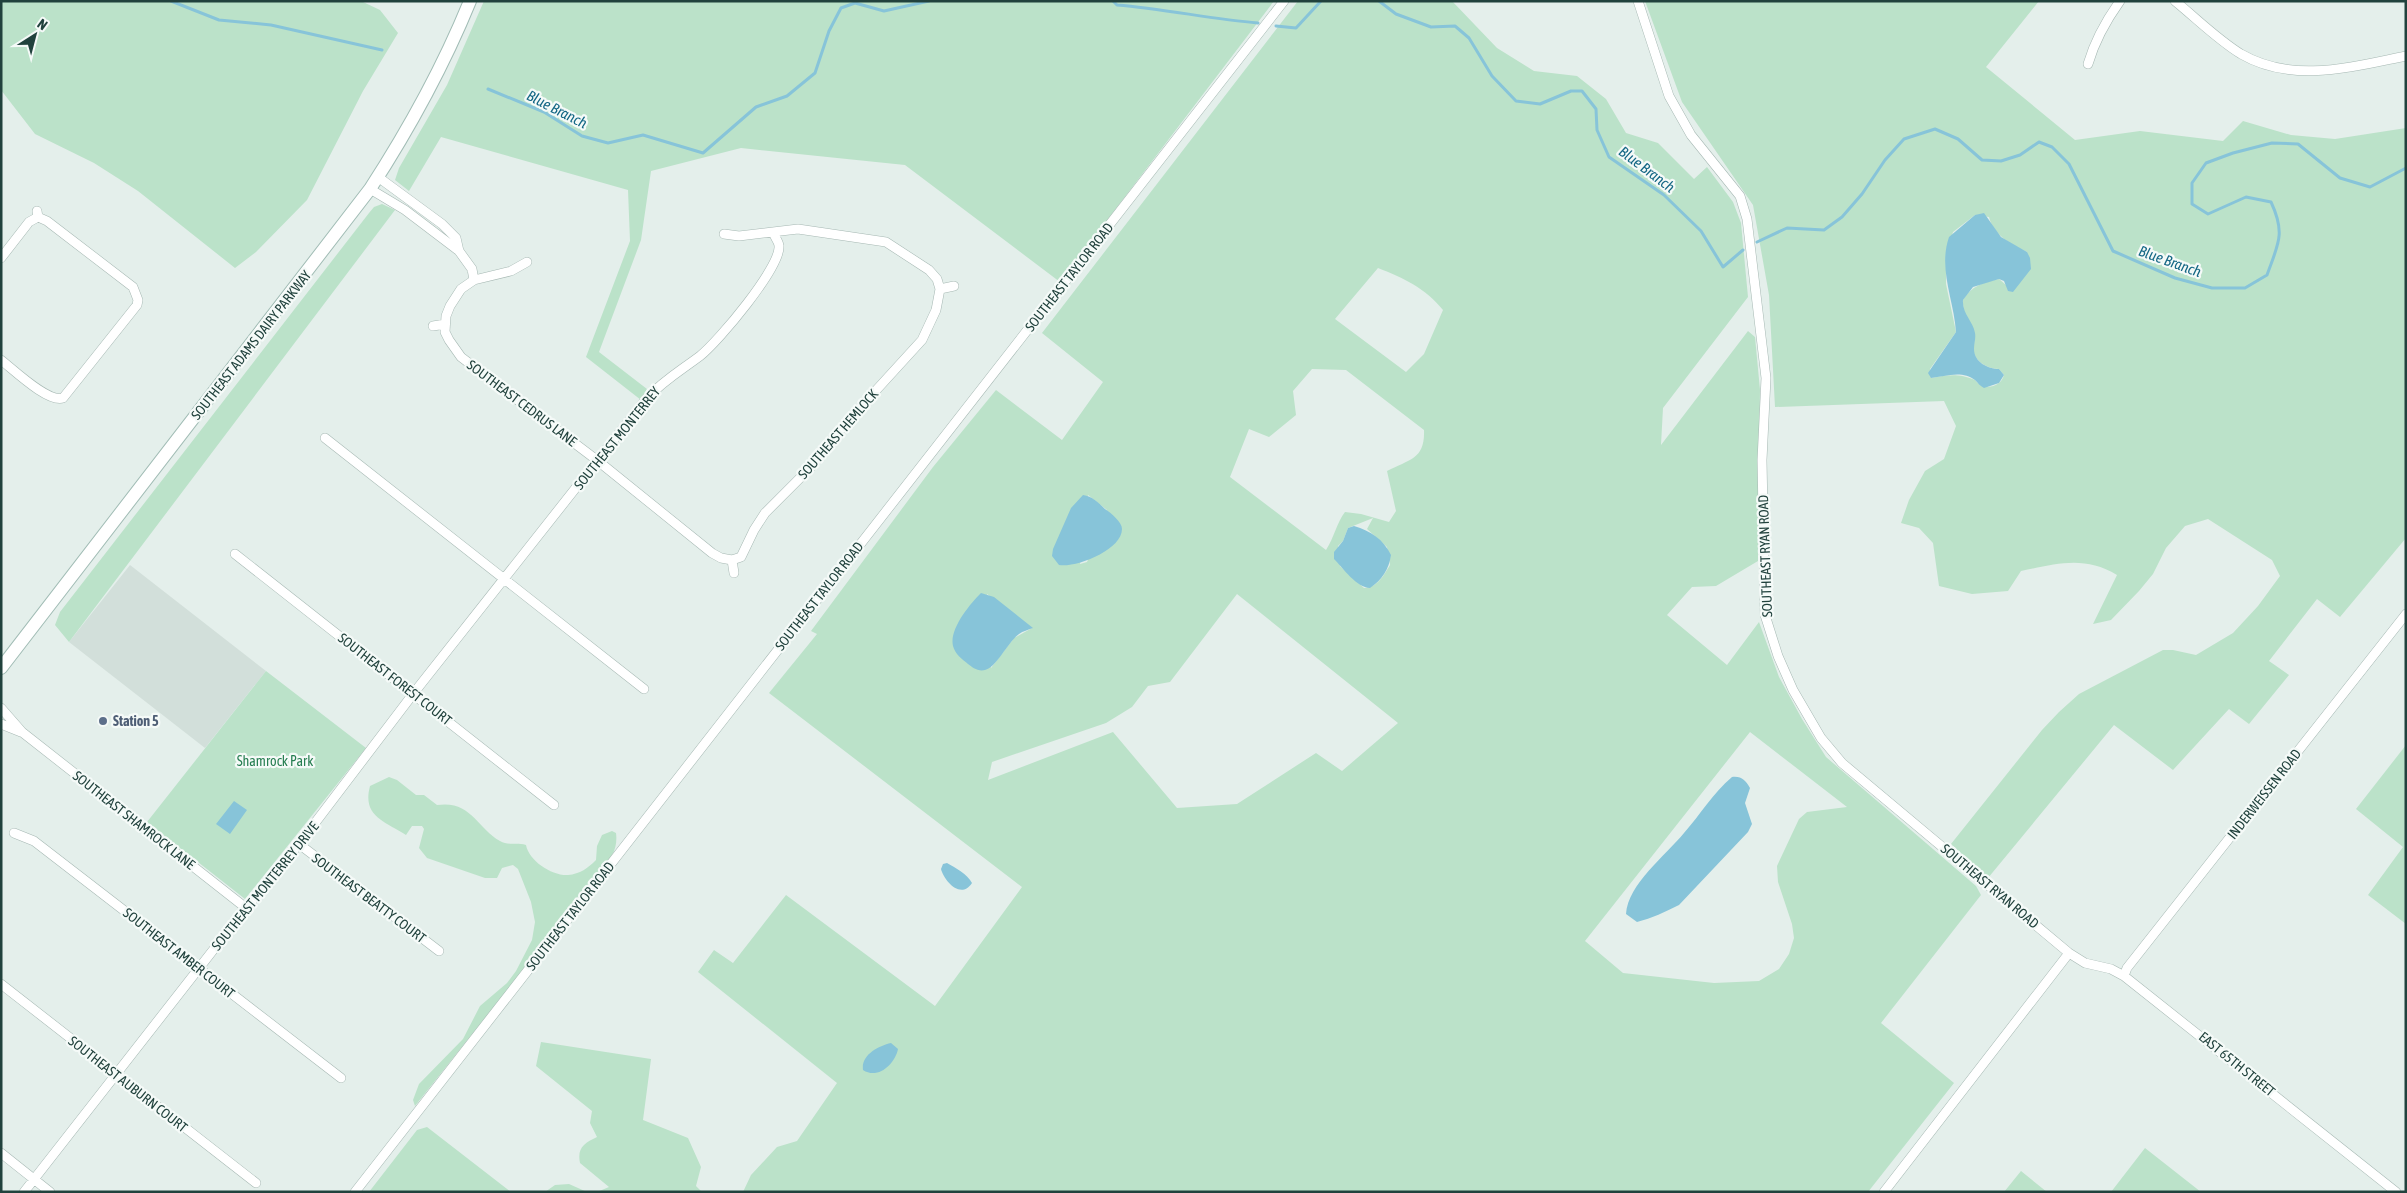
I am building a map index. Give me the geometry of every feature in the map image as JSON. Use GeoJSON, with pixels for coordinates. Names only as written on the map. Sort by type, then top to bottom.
{"type":"FeatureCollection","features":[{"type":"Feature","properties":{"kind":"main road","name":"SOUTHEAST ADAMS DAIRY PARKWAY"},"geometry":{"type":"LineString","coordinates":[[1,668],[378,178],[443,63],[470,1]]}},
{"type":"Feature","properties":{"kind":"street","name":"SOUTHEAST TAYLOR ROAD"},"geometry":{"type":"LineString","coordinates":[[355,1192],[1284,1]]}},
{"type":"Feature","properties":{"kind":"street","name":"SOUTHEAST RYAN ROAD"},"geometry":{"type":"LineString","coordinates":[[1638,1],[1669,96],[1691,135],[1740,196],[1747,219],[1766,378],[1762,460],[1765,615],[1778,656],[1793,690],[1821,738],[1842,763],[2069,952]]}},
{"type":"Feature","properties":{"kind":"street"},"geometry":{"type":"LineString","coordinates":[[2088,64],[2104,24],[2120,1]]}},
{"type":"Feature","properties":{"kind":"street"},"geometry":{"type":"LineString","coordinates":[[2175,1],[2241,54],[2271,67],[2301,72],[2341,69],[2406,56]]}},
{"type":"Feature","properties":{"kind":"street"},"geometry":{"type":"LineString","coordinates":[[378,178],[442,224],[456,238],[459,251]]}},
{"type":"Feature","properties":{"kind":"street"},"geometry":{"type":"LineString","coordinates":[[370,188],[411,214],[459,251],[472,269],[474,280]]}},
{"type":"Feature","properties":{"kind":"street"},"geometry":{"type":"LineString","coordinates":[[1,258],[37,214],[133,287],[142,296],[68,394],[58,400]]}},
{"type":"Feature","properties":{"kind":"street"},"geometry":{"type":"LineString","coordinates":[[724,234],[739,236],[798,229],[886,242],[929,270],[937,279],[940,289],[954,286]]}},
{"type":"Feature","properties":{"kind":"street","name":"SOUTHEAST MONTERREY"},"geometry":{"type":"LineString","coordinates":[[504,579],[646,398],[662,382],[700,356],[721,337],[775,264],[779,246],[773,232]]}},
{"type":"Feature","properties":{"kind":"street"},"geometry":{"type":"LineString","coordinates":[[433,326],[445,324],[450,306],[461,289],[474,280],[511,271],[527,262]]}},
{"type":"Feature","properties":{"kind":"street","name":"SOUTHEAST HEMLOCK"},"geometry":{"type":"LineString","coordinates":[[732,560],[741,557],[754,530],[765,513],[812,466],[838,432],[922,340],[936,310],[940,289]]}},
{"type":"Feature","properties":{"kind":"street","name":"SOUTHEAST CEDRUS LANE"},"geometry":{"type":"LineString","coordinates":[[445,324],[445,332],[461,357],[598,461],[712,553],[721,558],[732,560]]}},
{"type":"Feature","properties":{"kind":"street"},"geometry":{"type":"LineString","coordinates":[[1,360],[48,396],[58,400]]}},
{"type":"Feature","properties":{"kind":"street"},"geometry":{"type":"LineString","coordinates":[[58,400],[58,410]]}},
{"type":"Feature","properties":{"kind":"street"},"geometry":{"type":"LineString","coordinates":[[325,438],[644,689]]}},
{"type":"Feature","properties":{"kind":"street","name":"SOUTHEAST FOREST COURT"},"geometry":{"type":"LineString","coordinates":[[235,554],[554,805]]}},
{"type":"Feature","properties":{"kind":"street"},"geometry":{"type":"LineString","coordinates":[[732,560],[734,574]]}},
{"type":"Feature","properties":{"kind":"street","name":"SOUTHEAST MONTERREY DRIVE"},"geometry":{"type":"LineString","coordinates":[[24,1192],[246,908],[299,844],[413,694],[504,579]]}},
{"type":"Feature","properties":{"kind":"street","name":"INDERWEISSEN ROAD"},"geometry":{"type":"LineString","coordinates":[[2124,976],[2127,968],[2406,614]]}},
{"type":"Feature","properties":{"kind":"street","name":"SOUTHEAST SHAMROCK LANE"},"geometry":{"type":"LineString","coordinates":[[1,708],[22,732],[246,908]]}},
{"type":"Feature","properties":{"kind":"street","name":"SOUTHEAST SHAMROCK LANE"},"geometry":{"type":"LineString","coordinates":[[1,724],[22,732]]}},
{"type":"Feature","properties":{"kind":"street","name":"SOUTHEAST AMBER COURT"},"geometry":{"type":"LineString","coordinates":[[14,832],[34,841],[341,1078]]}},
{"type":"Feature","properties":{"kind":"street","name":"SOUTHEAST BEATTY COURT"},"geometry":{"type":"LineString","coordinates":[[299,844],[439,951]]}},
{"type":"Feature","properties":{"kind":"street"},"geometry":{"type":"LineString","coordinates":[[1884,1192],[2069,952]]}},
{"type":"Feature","properties":{"kind":"street","name":"EAST 65TH STREET"},"geometry":{"type":"LineString","coordinates":[[2069,952],[2085,963],[2111,969],[2124,976],[2396,1192]]}},
{"type":"Feature","properties":{"kind":"street","name":"SOUTHEAST AUBURN COURT"},"geometry":{"type":"LineString","coordinates":[[1,984],[256,1183]]}},
{"type":"Feature","properties":{"kind":"street"},"geometry":{"type":"LineString","coordinates":[[1,1154],[50,1192]]}},
{"type":"Feature","properties":{"kind":"shaded area"},"geometry":{"type":"Polygon","coordinates":[[[130,565],[266,671],[205,748],[69,642],[130,565]]]}},
{"type":"Feature","properties":{"kind":"green space"},"geometry":{"type":"Polygon","coordinates":[[[1,1],[361,1],[380,10],[398,33],[363,91],[307,200],[256,252],[235,268],[138,191],[94,163],[35,134],[1,90],[1,1]]]}},
{"type":"Feature","properties":{"kind":"green space"},"geometry":{"type":"Polygon","coordinates":[[[484,1],[1274,1],[1060,282],[905,165],[741,148],[651,171],[641,240],[599,352],[647,389],[641,400],[586,357],[630,241],[628,190],[441,137],[409,191],[395,180],[399,168],[447,85],[484,1]]]}},
{"type":"Feature","properties":{"kind":"green space"},"geometry":{"type":"Polygon","coordinates":[[[1298,1],[1452,1],[1497,48],[1534,71],[1577,76],[1606,99],[1626,133],[1658,143],[1694,179],[1707,167],[1733,202],[1741,223],[1748,297],[1663,408],[1661,445],[1748,331],[1755,337],[1760,390],[1758,561],[1716,586],[1692,587],[1667,615],[1727,665],[1759,622],[1779,677],[1826,757],[1976,886],[1981,895],[1881,1023],[1954,1083],[1868,1192],[743,1192],[751,1175],[777,1147],[797,1141],[837,1083],[698,972],[714,950],[733,963],[786,895],[935,1006],[1022,887],[769,693],[817,634],[811,631],[933,467],[996,390],[1062,440],[1103,382],[1042,333],[1298,1]],[[1378,268],[1335,319],[1406,372],[1424,354],[1443,310],[1414,284],[1378,268]],[[1312,369],[1293,391],[1296,415],[1269,437],[1249,429],[1230,477],[1326,550],[1345,512],[1361,514],[1389,522],[1396,511],[1387,471],[1419,453],[1424,440],[1424,430],[1346,370],[1312,369]],[[1088,495],[1080,564],[1087,562],[1107,510],[1088,495]],[[1373,518],[1348,528],[1343,541],[1338,546],[1340,566],[1364,588],[1373,586],[1383,577],[1390,565],[1387,547],[1367,529],[1373,518]],[[987,594],[991,668],[1014,638],[1032,628],[987,594]],[[1237,594],[1170,682],[1148,686],[1132,707],[1106,723],[992,762],[988,780],[1113,732],[1177,808],[1237,804],[1316,753],[1342,771],[1398,723],[1237,594]],[[1750,732],[1585,941],[1623,973],[1714,983],[1759,981],[1779,969],[1789,954],[1794,938],[1792,924],[1778,882],[1777,866],[1799,819],[1807,812],[1847,807],[1750,732]]]}},
{"type":"Feature","properties":{"kind":"green space"},"geometry":{"type":"Polygon","coordinates":[[[1645,1],[2039,1],[1986,67],[2075,140],[2140,131],[2223,141],[2243,121],[2291,135],[2335,139],[2406,128],[2406,538],[2340,617],[2317,599],[2269,661],[2289,675],[2249,724],[2229,709],[2173,770],[2114,725],[1988,878],[1951,844],[2042,730],[2059,712],[2079,694],[2163,650],[2196,655],[2233,633],[2258,606],[2280,576],[2272,560],[2208,519],[2185,526],[2166,548],[2153,574],[2111,620],[2093,624],[2117,575],[2093,565],[2081,563],[2058,564],[2021,571],[2008,591],[1972,594],[1939,586],[1933,543],[1919,528],[1901,523],[1909,500],[1925,471],[1944,459],[1956,426],[1944,401],[1775,407],[1769,295],[1753,205],[1682,102],[1645,1]],[[1975,215],[1953,232],[1946,257],[1946,284],[1956,332],[1930,369],[1931,378],[1948,375],[1958,376],[1975,380],[1986,387],[1999,383],[2004,375],[1999,369],[1984,365],[1976,357],[1974,338],[1965,315],[1963,300],[1970,291],[1983,283],[1999,279],[2006,285],[2027,252],[1999,234],[1991,224],[1989,217],[1975,215]]]}},
{"type":"Feature","properties":{"kind":"green space"},"geometry":{"type":"Polygon","coordinates":[[[382,204],[395,210],[69,642],[55,625],[60,612],[369,213],[374,207],[382,204]]]}},
{"type":"Feature","properties":{"kind":"green space","name":"Shamrock Park"},"geometry":{"type":"Polygon","coordinates":[[[266,671],[366,748],[245,899],[147,822],[266,671]]]}},
{"type":"Feature","properties":{"kind":"green space"},"geometry":{"type":"Polygon","coordinates":[[[2406,745],[2406,924],[2368,895],[2403,847],[2356,809],[2406,745]]]}},
{"type":"Feature","properties":{"kind":"green space"},"geometry":{"type":"Polygon","coordinates":[[[389,777],[397,780],[416,795],[424,795],[437,805],[449,805],[466,811],[492,836],[506,843],[526,845],[536,862],[548,870],[562,875],[576,873],[590,866],[596,860],[597,846],[602,835],[612,831],[616,833],[614,850],[604,867],[576,899],[517,978],[415,1106],[413,1100],[419,1084],[463,1039],[480,1006],[507,983],[516,971],[532,940],[535,922],[531,902],[518,869],[513,865],[502,868],[497,878],[485,878],[427,858],[419,848],[424,829],[422,826],[412,826],[406,835],[377,816],[369,804],[370,786],[389,777]]]}},
{"type":"Feature","properties":{"kind":"green space"},"geometry":{"type":"Polygon","coordinates":[[[541,1042],[651,1059],[643,1120],[688,1138],[701,1167],[696,1186],[702,1192],[597,1192],[609,1187],[580,1163],[579,1158],[582,1147],[588,1141],[597,1137],[590,1123],[592,1111],[536,1066],[541,1042]]]}},
{"type":"Feature","properties":{"kind":"green space"},"geometry":{"type":"Polygon","coordinates":[[[427,1127],[511,1192],[369,1192],[417,1130],[427,1127]]]}},
{"type":"Feature","properties":{"kind":"green space"},"geometry":{"type":"Polygon","coordinates":[[[2145,1148],[2201,1192],[2111,1192],[2145,1148]]]}},
{"type":"Feature","properties":{"kind":"green space"},"geometry":{"type":"Polygon","coordinates":[[[2021,1171],[2047,1192],[2004,1192],[2021,1171]]]}},
{"type":"Feature","properties":{"kind":"green space"},"geometry":{"type":"Polygon","coordinates":[[[569,1184],[587,1192],[545,1192],[555,1185],[569,1184]]]}},
{"type":"Feature","properties":{"kind":"water"},"geometry":{"type":"Polygon","coordinates":[[[1984,213],[2001,237],[2027,252],[2030,258],[2031,269],[2013,292],[2008,291],[2004,281],[1999,279],[1973,287],[1963,300],[1964,309],[1975,333],[1974,349],[1976,358],[1990,368],[1999,369],[2004,375],[1999,383],[1984,388],[1975,380],[1965,375],[1954,374],[1931,378],[1928,373],[1956,332],[1945,261],[1949,237],[1975,215],[1984,213]]]}},
{"type":"Feature","properties":{"kind":"water"},"geometry":{"type":"Polygon","coordinates":[[[1083,495],[1095,500],[1116,518],[1122,526],[1120,537],[1115,544],[1097,556],[1076,564],[1059,565],[1052,556],[1053,549],[1071,508],[1083,495]]]}},
{"type":"Feature","properties":{"kind":"water"},"geometry":{"type":"Polygon","coordinates":[[[1354,526],[1376,536],[1391,555],[1389,565],[1384,574],[1370,588],[1360,585],[1355,581],[1334,559],[1334,552],[1343,541],[1348,528],[1354,526]]]}},
{"type":"Feature","properties":{"kind":"water"},"geometry":{"type":"Polygon","coordinates":[[[981,593],[994,597],[1033,628],[1019,634],[998,660],[985,670],[973,668],[959,656],[953,646],[954,632],[961,617],[981,593]]]}},
{"type":"Feature","properties":{"kind":"water"},"geometry":{"type":"Polygon","coordinates":[[[1732,777],[1743,779],[1750,788],[1745,803],[1752,824],[1748,832],[1679,905],[1637,922],[1626,914],[1628,903],[1640,881],[1732,777]]]}},
{"type":"Feature","properties":{"kind":"water"},"geometry":{"type":"Polygon","coordinates":[[[234,801],[247,810],[230,834],[216,824],[234,801]]]}},
{"type":"Feature","properties":{"kind":"water"},"geometry":{"type":"Polygon","coordinates":[[[947,863],[970,880],[972,883],[968,888],[958,889],[949,883],[941,869],[943,864],[947,863]]]}},
{"type":"Feature","properties":{"kind":"water"},"geometry":{"type":"Polygon","coordinates":[[[891,1043],[898,1049],[890,1065],[880,1072],[869,1073],[863,1070],[865,1060],[871,1052],[891,1043]]]}},
{"type":"Feature","properties":{"kind":"waterway","name":"Blue Branch"},"geometry":{"type":"LineString","coordinates":[[171,1],[219,20],[271,25],[382,50]]}},
{"type":"Feature","properties":{"kind":"waterway","name":"Blue Branch"},"geometry":{"type":"LineString","coordinates":[[488,89],[544,112],[582,136],[608,143],[643,135],[703,153],[756,107],[787,96],[815,73],[829,31],[841,8],[855,3],[884,11],[929,1]]}},
{"type":"Feature","properties":{"kind":"waterway","name":"Blue Branch"},"geometry":{"type":"LineString","coordinates":[[1113,1],[1117,5],[1258,23]]}},
{"type":"Feature","properties":{"kind":"waterway","name":"Blue Branch"},"geometry":{"type":"LineString","coordinates":[[1276,26],[1296,28],[1321,1]]}},
{"type":"Feature","properties":{"kind":"waterway","name":"Blue Branch"},"geometry":{"type":"LineString","coordinates":[[1379,1],[1396,14],[1431,27],[1455,26],[1469,38],[1492,76],[1516,101],[1540,104],[1571,91],[1582,91],[1596,109],[1597,130],[1609,157],[1664,195],[1701,231],[1723,267],[1743,250]]}},
{"type":"Feature","properties":{"kind":"waterway","name":"Blue Branch"},"geometry":{"type":"LineString","coordinates":[[1757,242],[1787,228],[1824,230],[1842,217],[1862,194],[1885,160],[1904,139],[1935,129],[1958,139],[1982,160],[2001,161],[2020,155],[2039,142],[2052,147],[2069,164],[2113,251],[2175,278],[2212,288],[2245,288],[2267,275],[2279,239],[2276,213],[2271,202],[2246,197],[2208,214],[2192,204],[2192,183],[2206,163],[2233,153],[2272,143],[2298,144],[2340,178],[2370,187],[2406,168]]}},
{"type":"Feature","properties":{"kind":"place","name":"Station 5"},"geometry":{"type":"Point","coordinates":[103,721]}}]}
